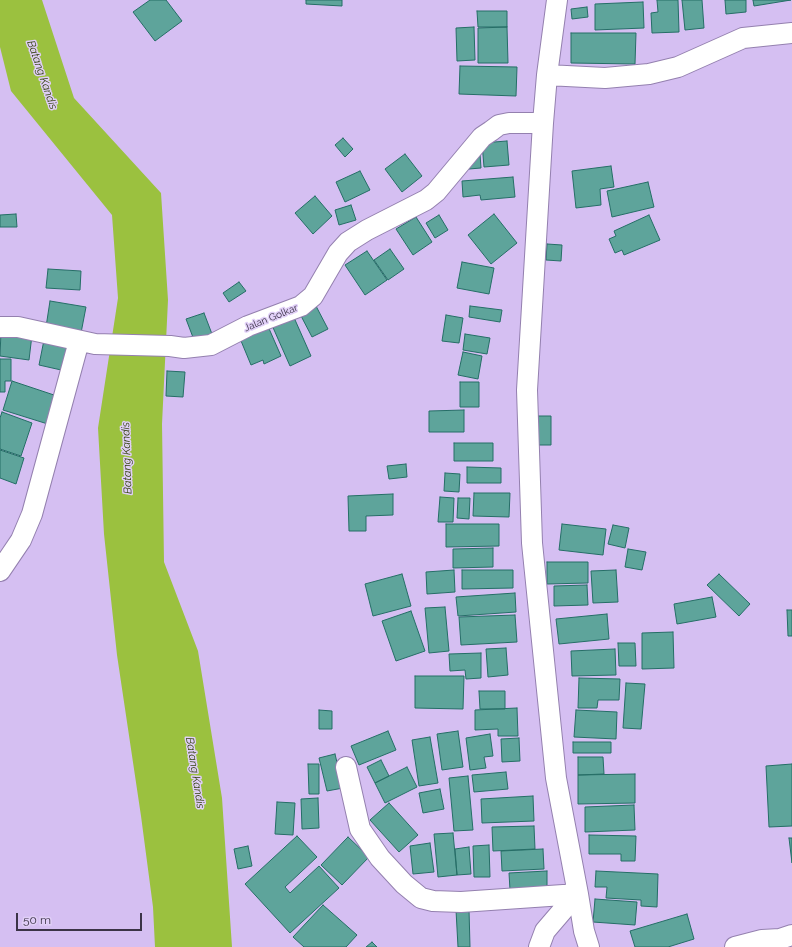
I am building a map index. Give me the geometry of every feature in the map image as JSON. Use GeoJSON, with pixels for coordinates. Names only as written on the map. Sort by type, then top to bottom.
{"type":"FeatureCollection","features":[{"type":"Feature","properties":{"kind":"street"},"geometry":{"type":"LineString","coordinates":[[557,0],[547,75],[543,123],[527,390],[532,542],[556,778],[573,894],[589,947]]}},
{"type":"Feature","properties":{"kind":"street"},"geometry":{"type":"LineString","coordinates":[[547,75],[605,78],[649,74],[678,67],[743,38],[792,33]]}},
{"type":"Feature","properties":{"kind":"street","name":"Jalan Golkar"},"geometry":{"type":"LineString","coordinates":[[0,327],[18,327],[87,343],[170,346],[184,348],[211,345],[248,326],[301,306],[313,296],[338,253],[348,242],[367,230],[426,200],[436,192],[482,137],[499,125],[509,122],[543,123]]}},
{"type":"Feature","properties":{"kind":"street"},"geometry":{"type":"LineString","coordinates":[[0,571],[21,540],[32,514],[87,343]]}},
{"type":"Feature","properties":{"kind":"street"},"geometry":{"type":"LineString","coordinates":[[346,767],[360,829],[380,858],[399,879],[421,898],[433,901],[461,902],[573,894]]}},
{"type":"Feature","properties":{"kind":"street"},"geometry":{"type":"LineString","coordinates":[[540,947],[545,931],[563,910],[573,894]]}},
{"type":"Feature","properties":{"kind":"street"},"geometry":{"type":"LineString","coordinates":[[735,947],[762,940],[780,939],[792,935]]}},
{"type":"Feature","properties":{"kind":"water","name":"Batang Kandis"},"geometry":{"type":"Polygon","coordinates":[[[0,0],[42,0],[74,98],[161,193],[168,300],[162,424],[164,562],[198,651],[222,798],[232,947],[155,947],[153,907],[117,655],[104,534],[98,428],[118,298],[112,215],[11,91],[0,47],[0,0]]]}},
{"type":"Feature","properties":{"kind":"building"},"geometry":{"type":"Polygon","coordinates":[[[150,0],[166,0],[182,21],[155,41],[133,12],[150,0]]]}},
{"type":"Feature","properties":{"kind":"building"},"geometry":{"type":"Polygon","coordinates":[[[306,0],[342,0],[342,6],[306,4],[306,0]]]}},
{"type":"Feature","properties":{"kind":"building"},"geometry":{"type":"Polygon","coordinates":[[[657,0],[678,0],[679,32],[652,33],[651,13],[658,12],[657,0]]]}},
{"type":"Feature","properties":{"kind":"building"},"geometry":{"type":"Polygon","coordinates":[[[682,0],[702,0],[704,28],[685,30],[682,0]]]}},
{"type":"Feature","properties":{"kind":"building"},"geometry":{"type":"Polygon","coordinates":[[[725,0],[746,0],[746,12],[726,14],[725,0]]]}},
{"type":"Feature","properties":{"kind":"building"},"geometry":{"type":"Polygon","coordinates":[[[753,0],[791,0],[754,6],[753,0]]]}},
{"type":"Feature","properties":{"kind":"building"},"geometry":{"type":"Polygon","coordinates":[[[643,2],[644,28],[595,30],[595,4],[643,2]]]}},
{"type":"Feature","properties":{"kind":"building"},"geometry":{"type":"Polygon","coordinates":[[[587,7],[588,17],[572,19],[571,9],[587,7]]]}},
{"type":"Feature","properties":{"kind":"building"},"geometry":{"type":"Polygon","coordinates":[[[477,11],[507,11],[507,27],[478,27],[477,11]]]}},
{"type":"Feature","properties":{"kind":"building"},"geometry":{"type":"Polygon","coordinates":[[[474,27],[475,60],[457,61],[456,28],[474,27]]]}},
{"type":"Feature","properties":{"kind":"building"},"geometry":{"type":"Polygon","coordinates":[[[507,27],[508,63],[478,63],[478,28],[507,27]]]}},
{"type":"Feature","properties":{"kind":"building"},"geometry":{"type":"Polygon","coordinates":[[[571,33],[636,33],[635,64],[571,63],[571,33]]]}},
{"type":"Feature","properties":{"kind":"building"},"geometry":{"type":"Polygon","coordinates":[[[460,66],[517,67],[516,96],[459,94],[460,66]]]}},
{"type":"Feature","properties":{"kind":"building"},"geometry":{"type":"Polygon","coordinates":[[[343,138],[353,149],[345,157],[335,145],[343,138]]]}},
{"type":"Feature","properties":{"kind":"building"},"geometry":{"type":"Polygon","coordinates":[[[507,141],[509,165],[484,167],[482,143],[507,141]]]}},
{"type":"Feature","properties":{"kind":"building"},"geometry":{"type":"Polygon","coordinates":[[[405,154],[422,176],[402,192],[385,169],[405,154]]]}},
{"type":"Feature","properties":{"kind":"building"},"geometry":{"type":"Polygon","coordinates":[[[480,154],[481,168],[469,169],[468,155],[480,154]]]}},
{"type":"Feature","properties":{"kind":"building"},"geometry":{"type":"Polygon","coordinates":[[[611,166],[614,187],[600,189],[601,205],[576,208],[572,171],[611,166]]]}},
{"type":"Feature","properties":{"kind":"building"},"geometry":{"type":"Polygon","coordinates":[[[360,171],[370,190],[345,202],[336,182],[360,171]]]}},
{"type":"Feature","properties":{"kind":"building"},"geometry":{"type":"Polygon","coordinates":[[[513,177],[515,197],[481,200],[480,195],[463,197],[462,181],[513,177]]]}},
{"type":"Feature","properties":{"kind":"building"},"geometry":{"type":"Polygon","coordinates":[[[648,182],[654,207],[612,217],[607,191],[648,182]]]}},
{"type":"Feature","properties":{"kind":"building"},"geometry":{"type":"Polygon","coordinates":[[[315,196],[332,216],[313,234],[295,213],[315,196]]]}},
{"type":"Feature","properties":{"kind":"building"},"geometry":{"type":"Polygon","coordinates":[[[351,205],[356,220],[339,225],[335,210],[351,205]]]}},
{"type":"Feature","properties":{"kind":"building"},"geometry":{"type":"Polygon","coordinates":[[[16,214],[17,227],[0,227],[0,215],[16,214]]]}},
{"type":"Feature","properties":{"kind":"building"},"geometry":{"type":"Polygon","coordinates":[[[494,214],[517,243],[491,264],[468,235],[494,214]]]}},
{"type":"Feature","properties":{"kind":"building"},"geometry":{"type":"Polygon","coordinates":[[[439,215],[448,230],[435,238],[426,223],[439,215]]]}},
{"type":"Feature","properties":{"kind":"building"},"geometry":{"type":"Polygon","coordinates":[[[649,215],[660,240],[624,255],[622,250],[615,253],[609,239],[616,236],[614,231],[649,215]]]}},
{"type":"Feature","properties":{"kind":"building"},"geometry":{"type":"Polygon","coordinates":[[[416,217],[432,242],[413,255],[396,229],[416,217]]]}},
{"type":"Feature","properties":{"kind":"building"},"geometry":{"type":"Polygon","coordinates":[[[547,244],[562,245],[561,261],[546,260],[547,244]]]}},
{"type":"Feature","properties":{"kind":"building"},"geometry":{"type":"Polygon","coordinates":[[[390,249],[404,269],[388,280],[374,260],[390,249]]]}},
{"type":"Feature","properties":{"kind":"building"},"geometry":{"type":"Polygon","coordinates":[[[367,251],[387,280],[365,295],[345,265],[367,251]]]}},
{"type":"Feature","properties":{"kind":"building"},"geometry":{"type":"Polygon","coordinates":[[[462,262],[494,268],[489,294],[457,288],[462,262]]]}},
{"type":"Feature","properties":{"kind":"building"},"geometry":{"type":"Polygon","coordinates":[[[48,269],[81,271],[80,290],[46,288],[48,269]]]}},
{"type":"Feature","properties":{"kind":"building"},"geometry":{"type":"Polygon","coordinates":[[[239,282],[246,291],[229,302],[223,293],[239,282]]]}},
{"type":"Feature","properties":{"kind":"building"},"geometry":{"type":"Polygon","coordinates":[[[50,301],[86,307],[81,333],[46,327],[50,301]]]}},
{"type":"Feature","properties":{"kind":"building"},"geometry":{"type":"Polygon","coordinates":[[[316,306],[328,329],[312,337],[300,314],[316,306]]]}},
{"type":"Feature","properties":{"kind":"building"},"geometry":{"type":"Polygon","coordinates":[[[470,306],[502,310],[500,322],[469,317],[470,306]]]}},
{"type":"Feature","properties":{"kind":"building"},"geometry":{"type":"Polygon","coordinates":[[[204,313],[212,334],[194,340],[186,319],[204,313]]]}},
{"type":"Feature","properties":{"kind":"building"},"geometry":{"type":"Polygon","coordinates":[[[292,313],[311,356],[290,366],[271,323],[292,313]]]}},
{"type":"Feature","properties":{"kind":"building"},"geometry":{"type":"Polygon","coordinates":[[[446,315],[463,318],[459,343],[442,341],[446,315]]]}},
{"type":"Feature","properties":{"kind":"building"},"geometry":{"type":"Polygon","coordinates":[[[267,324],[281,356],[264,364],[263,360],[251,365],[239,336],[267,324]]]}},
{"type":"Feature","properties":{"kind":"building"},"geometry":{"type":"Polygon","coordinates":[[[1,331],[32,335],[29,360],[0,356],[1,331]]]}},
{"type":"Feature","properties":{"kind":"building"},"geometry":{"type":"Polygon","coordinates":[[[465,334],[490,338],[487,354],[463,350],[465,334]]]}},
{"type":"Feature","properties":{"kind":"building"},"geometry":{"type":"Polygon","coordinates":[[[44,340],[75,346],[70,372],[39,365],[44,340]]]}},
{"type":"Feature","properties":{"kind":"building"},"geometry":{"type":"Polygon","coordinates":[[[463,352],[482,356],[478,379],[458,375],[463,352]]]}},
{"type":"Feature","properties":{"kind":"building"},"geometry":{"type":"Polygon","coordinates":[[[0,359],[11,359],[11,381],[5,381],[5,392],[0,392],[0,359]]]}},
{"type":"Feature","properties":{"kind":"building"},"geometry":{"type":"Polygon","coordinates":[[[167,371],[185,372],[183,397],[166,396],[167,371]]]}},
{"type":"Feature","properties":{"kind":"building"},"geometry":{"type":"Polygon","coordinates":[[[12,381],[60,397],[51,425],[3,410],[12,381]]]}},
{"type":"Feature","properties":{"kind":"building"},"geometry":{"type":"Polygon","coordinates":[[[460,382],[479,382],[479,407],[460,407],[460,382]]]}},
{"type":"Feature","properties":{"kind":"building"},"geometry":{"type":"Polygon","coordinates":[[[464,410],[464,432],[429,432],[429,411],[464,410]]]}},
{"type":"Feature","properties":{"kind":"building"},"geometry":{"type":"Polygon","coordinates":[[[2,412],[32,423],[21,456],[0,449],[0,418],[2,412]]]}},
{"type":"Feature","properties":{"kind":"building"},"geometry":{"type":"Polygon","coordinates":[[[538,416],[551,416],[551,445],[538,445],[538,416]]]}},
{"type":"Feature","properties":{"kind":"building"},"geometry":{"type":"Polygon","coordinates":[[[454,443],[493,443],[493,461],[454,461],[454,443]]]}},
{"type":"Feature","properties":{"kind":"building"},"geometry":{"type":"Polygon","coordinates":[[[0,450],[24,458],[16,484],[0,478],[0,450]]]}},
{"type":"Feature","properties":{"kind":"building"},"geometry":{"type":"Polygon","coordinates":[[[406,464],[407,477],[389,479],[387,466],[406,464]]]}},
{"type":"Feature","properties":{"kind":"building"},"geometry":{"type":"Polygon","coordinates":[[[467,467],[501,468],[501,483],[467,483],[467,467]]]}},
{"type":"Feature","properties":{"kind":"building"},"geometry":{"type":"Polygon","coordinates":[[[445,473],[460,474],[459,492],[444,491],[445,473]]]}},
{"type":"Feature","properties":{"kind":"building"},"geometry":{"type":"Polygon","coordinates":[[[474,493],[510,493],[509,517],[473,516],[474,493]]]}},
{"type":"Feature","properties":{"kind":"building"},"geometry":{"type":"Polygon","coordinates":[[[393,494],[393,515],[366,516],[366,531],[349,531],[348,496],[393,494]]]}},
{"type":"Feature","properties":{"kind":"building"},"geometry":{"type":"Polygon","coordinates":[[[440,497],[454,498],[453,522],[438,522],[440,497]]]}},
{"type":"Feature","properties":{"kind":"building"},"geometry":{"type":"Polygon","coordinates":[[[458,498],[470,498],[469,519],[457,518],[458,498]]]}},
{"type":"Feature","properties":{"kind":"building"},"geometry":{"type":"Polygon","coordinates":[[[446,524],[499,524],[499,546],[446,547],[446,524]]]}},
{"type":"Feature","properties":{"kind":"building"},"geometry":{"type":"Polygon","coordinates":[[[562,524],[606,529],[603,555],[559,550],[562,524]]]}},
{"type":"Feature","properties":{"kind":"building"},"geometry":{"type":"Polygon","coordinates":[[[613,525],[629,528],[625,548],[608,544],[613,525]]]}},
{"type":"Feature","properties":{"kind":"building"},"geometry":{"type":"Polygon","coordinates":[[[493,548],[493,567],[453,568],[453,549],[493,548]]]}},
{"type":"Feature","properties":{"kind":"building"},"geometry":{"type":"Polygon","coordinates":[[[628,549],[646,552],[642,570],[625,567],[628,549]]]}},
{"type":"Feature","properties":{"kind":"building"},"geometry":{"type":"Polygon","coordinates":[[[547,562],[588,562],[588,583],[547,584],[547,562]]]}},
{"type":"Feature","properties":{"kind":"building"},"geometry":{"type":"Polygon","coordinates":[[[454,570],[455,592],[427,594],[426,572],[454,570]]]}},
{"type":"Feature","properties":{"kind":"building"},"geometry":{"type":"Polygon","coordinates":[[[462,570],[513,570],[513,588],[462,589],[462,570]]]}},
{"type":"Feature","properties":{"kind":"building"},"geometry":{"type":"Polygon","coordinates":[[[616,570],[618,602],[593,603],[591,571],[616,570]]]}},
{"type":"Feature","properties":{"kind":"building"},"geometry":{"type":"Polygon","coordinates":[[[402,574],[411,606],[373,616],[365,584],[402,574]]]}},
{"type":"Feature","properties":{"kind":"building"},"geometry":{"type":"Polygon","coordinates":[[[719,574],[750,604],[739,616],[707,585],[719,574]]]}},
{"type":"Feature","properties":{"kind":"building"},"geometry":{"type":"Polygon","coordinates":[[[587,585],[588,605],[554,606],[554,586],[587,585]]]}},
{"type":"Feature","properties":{"kind":"building"},"geometry":{"type":"Polygon","coordinates":[[[515,593],[516,612],[458,616],[456,597],[515,593]]]}},
{"type":"Feature","properties":{"kind":"building"},"geometry":{"type":"Polygon","coordinates":[[[712,597],[716,617],[677,624],[674,604],[712,597]]]}},
{"type":"Feature","properties":{"kind":"building"},"geometry":{"type":"Polygon","coordinates":[[[445,607],[449,651],[429,653],[425,608],[445,607]]]}},
{"type":"Feature","properties":{"kind":"building"},"geometry":{"type":"Polygon","coordinates":[[[787,610],[792,610],[792,636],[788,636],[787,610]]]}},
{"type":"Feature","properties":{"kind":"building"},"geometry":{"type":"Polygon","coordinates":[[[411,611],[425,651],[396,661],[382,621],[411,611]]]}},
{"type":"Feature","properties":{"kind":"building"},"geometry":{"type":"Polygon","coordinates":[[[607,614],[609,639],[559,644],[556,619],[607,614]]]}},
{"type":"Feature","properties":{"kind":"building"},"geometry":{"type":"Polygon","coordinates":[[[515,615],[517,642],[461,645],[459,617],[515,615]]]}},
{"type":"Feature","properties":{"kind":"building"},"geometry":{"type":"Polygon","coordinates":[[[673,632],[674,668],[642,669],[642,633],[673,632]]]}},
{"type":"Feature","properties":{"kind":"building"},"geometry":{"type":"Polygon","coordinates":[[[618,643],[635,643],[636,666],[619,666],[618,643]]]}},
{"type":"Feature","properties":{"kind":"building"},"geometry":{"type":"Polygon","coordinates":[[[506,648],[508,675],[488,677],[486,649],[506,648]]]}},
{"type":"Feature","properties":{"kind":"building"},"geometry":{"type":"Polygon","coordinates":[[[615,649],[616,675],[572,676],[571,651],[615,649]]]}},
{"type":"Feature","properties":{"kind":"building"},"geometry":{"type":"Polygon","coordinates":[[[481,653],[481,678],[466,679],[465,670],[450,671],[449,654],[481,653]]]}},
{"type":"Feature","properties":{"kind":"building"},"geometry":{"type":"Polygon","coordinates":[[[415,676],[464,676],[463,709],[415,708],[415,676]]]}},
{"type":"Feature","properties":{"kind":"building"},"geometry":{"type":"Polygon","coordinates":[[[579,678],[620,679],[619,700],[598,700],[597,708],[578,708],[579,678]]]}},
{"type":"Feature","properties":{"kind":"building"},"geometry":{"type":"Polygon","coordinates":[[[626,683],[645,684],[641,729],[623,728],[626,683]]]}},
{"type":"Feature","properties":{"kind":"building"},"geometry":{"type":"Polygon","coordinates":[[[479,691],[505,691],[505,709],[480,709],[479,691]]]}},
{"type":"Feature","properties":{"kind":"building"},"geometry":{"type":"Polygon","coordinates":[[[517,708],[518,736],[498,736],[498,729],[475,730],[475,710],[517,708]]]}},
{"type":"Feature","properties":{"kind":"building"},"geometry":{"type":"Polygon","coordinates":[[[319,710],[332,711],[332,729],[319,729],[319,710]]]}},
{"type":"Feature","properties":{"kind":"building"},"geometry":{"type":"Polygon","coordinates":[[[576,710],[617,712],[616,739],[574,737],[576,710]]]}},
{"type":"Feature","properties":{"kind":"building"},"geometry":{"type":"Polygon","coordinates":[[[388,731],[396,750],[359,765],[351,746],[388,731]]]}},
{"type":"Feature","properties":{"kind":"building"},"geometry":{"type":"Polygon","coordinates":[[[458,731],[463,767],[442,770],[437,734],[458,731]]]}},
{"type":"Feature","properties":{"kind":"building"},"geometry":{"type":"Polygon","coordinates":[[[490,734],[493,756],[484,757],[486,768],[470,770],[466,738],[490,734]]]}},
{"type":"Feature","properties":{"kind":"building"},"geometry":{"type":"Polygon","coordinates":[[[430,737],[438,783],[419,786],[412,740],[430,737]]]}},
{"type":"Feature","properties":{"kind":"building"},"geometry":{"type":"Polygon","coordinates":[[[519,738],[520,761],[502,762],[501,739],[519,738]]]}},
{"type":"Feature","properties":{"kind":"building"},"geometry":{"type":"Polygon","coordinates":[[[573,742],[611,742],[611,753],[573,753],[573,742]]]}},
{"type":"Feature","properties":{"kind":"building"},"geometry":{"type":"Polygon","coordinates":[[[335,754],[343,788],[327,791],[319,758],[335,754]]]}},
{"type":"Feature","properties":{"kind":"building"},"geometry":{"type":"Polygon","coordinates":[[[578,757],[603,757],[604,774],[578,775],[578,757]]]}},
{"type":"Feature","properties":{"kind":"building"},"geometry":{"type":"Polygon","coordinates":[[[381,760],[389,776],[375,783],[367,767],[381,760]]]}},
{"type":"Feature","properties":{"kind":"building"},"geometry":{"type":"Polygon","coordinates":[[[308,764],[319,764],[319,794],[309,794],[308,764]]]}},
{"type":"Feature","properties":{"kind":"building"},"geometry":{"type":"Polygon","coordinates":[[[792,764],[792,826],[769,827],[766,766],[792,764]]]}},
{"type":"Feature","properties":{"kind":"building"},"geometry":{"type":"Polygon","coordinates":[[[407,767],[417,787],[385,803],[375,783],[407,767]]]}},
{"type":"Feature","properties":{"kind":"building"},"geometry":{"type":"Polygon","coordinates":[[[506,772],[508,789],[474,792],[472,775],[506,772]]]}},
{"type":"Feature","properties":{"kind":"building"},"geometry":{"type":"Polygon","coordinates":[[[635,774],[635,803],[578,804],[578,775],[635,774]]]}},
{"type":"Feature","properties":{"kind":"building"},"geometry":{"type":"Polygon","coordinates":[[[468,776],[473,830],[454,831],[449,778],[468,776]]]}},
{"type":"Feature","properties":{"kind":"building"},"geometry":{"type":"Polygon","coordinates":[[[440,789],[444,809],[423,813],[419,793],[440,789]]]}},
{"type":"Feature","properties":{"kind":"building"},"geometry":{"type":"Polygon","coordinates":[[[533,796],[534,821],[482,823],[481,799],[533,796]]]}},
{"type":"Feature","properties":{"kind":"building"},"geometry":{"type":"Polygon","coordinates":[[[318,798],[319,828],[302,829],[301,799],[318,798]]]}},
{"type":"Feature","properties":{"kind":"building"},"geometry":{"type":"Polygon","coordinates":[[[277,802],[295,803],[293,835],[275,834],[277,802]]]}},
{"type":"Feature","properties":{"kind":"building"},"geometry":{"type":"Polygon","coordinates":[[[389,803],[418,835],[399,852],[370,820],[389,803]]]}},
{"type":"Feature","properties":{"kind":"building"},"geometry":{"type":"Polygon","coordinates":[[[634,805],[635,830],[585,832],[585,807],[634,805]]]}},
{"type":"Feature","properties":{"kind":"building"},"geometry":{"type":"Polygon","coordinates":[[[534,826],[535,849],[493,851],[492,827],[534,826]]]}},
{"type":"Feature","properties":{"kind":"building"},"geometry":{"type":"Polygon","coordinates":[[[453,833],[457,875],[438,877],[434,834],[453,833]]]}},
{"type":"Feature","properties":{"kind":"building"},"geometry":{"type":"Polygon","coordinates":[[[589,835],[636,836],[635,861],[621,861],[621,854],[589,854],[589,835]]]}},
{"type":"Feature","properties":{"kind":"building"},"geometry":{"type":"Polygon","coordinates":[[[297,836],[317,857],[285,887],[290,893],[319,866],[339,888],[290,933],[245,884],[297,836]]]}},
{"type":"Feature","properties":{"kind":"building"},"geometry":{"type":"Polygon","coordinates":[[[348,837],[369,857],[342,885],[321,865],[348,837]]]}},
{"type":"Feature","properties":{"kind":"building"},"geometry":{"type":"Polygon","coordinates":[[[789,838],[792,838],[792,863],[789,838]]]}},
{"type":"Feature","properties":{"kind":"building"},"geometry":{"type":"Polygon","coordinates":[[[430,843],[434,872],[413,874],[410,846],[430,843]]]}},
{"type":"Feature","properties":{"kind":"building"},"geometry":{"type":"Polygon","coordinates":[[[489,845],[490,877],[474,877],[473,846],[489,845]]]}},
{"type":"Feature","properties":{"kind":"building"},"geometry":{"type":"Polygon","coordinates":[[[248,846],[252,866],[238,869],[234,849],[248,846]]]}},
{"type":"Feature","properties":{"kind":"building"},"geometry":{"type":"Polygon","coordinates":[[[469,847],[471,874],[457,875],[455,849],[469,847]]]}},
{"type":"Feature","properties":{"kind":"building"},"geometry":{"type":"Polygon","coordinates":[[[543,849],[544,869],[502,871],[501,851],[543,849]]]}},
{"type":"Feature","properties":{"kind":"building"},"geometry":{"type":"Polygon","coordinates":[[[547,871],[547,888],[510,890],[509,873],[547,871]]]}},
{"type":"Feature","properties":{"kind":"building"},"geometry":{"type":"Polygon","coordinates":[[[596,871],[658,874],[657,907],[641,906],[641,900],[606,898],[607,887],[595,887],[596,871]]]}},
{"type":"Feature","properties":{"kind":"building"},"geometry":{"type":"Polygon","coordinates":[[[595,899],[637,902],[635,925],[593,922],[595,899]]]}},
{"type":"Feature","properties":{"kind":"building"},"geometry":{"type":"Polygon","coordinates":[[[323,905],[357,935],[346,947],[304,947],[293,937],[323,905]]]}},
{"type":"Feature","properties":{"kind":"building"},"geometry":{"type":"Polygon","coordinates":[[[469,909],[470,947],[458,947],[456,910],[469,909]]]}},
{"type":"Feature","properties":{"kind":"building"},"geometry":{"type":"Polygon","coordinates":[[[687,914],[694,939],[668,947],[635,947],[630,931],[687,914]]]}},
{"type":"Feature","properties":{"kind":"building"},"geometry":{"type":"Polygon","coordinates":[[[372,942],[377,947],[366,947],[372,942]]]}}]}
